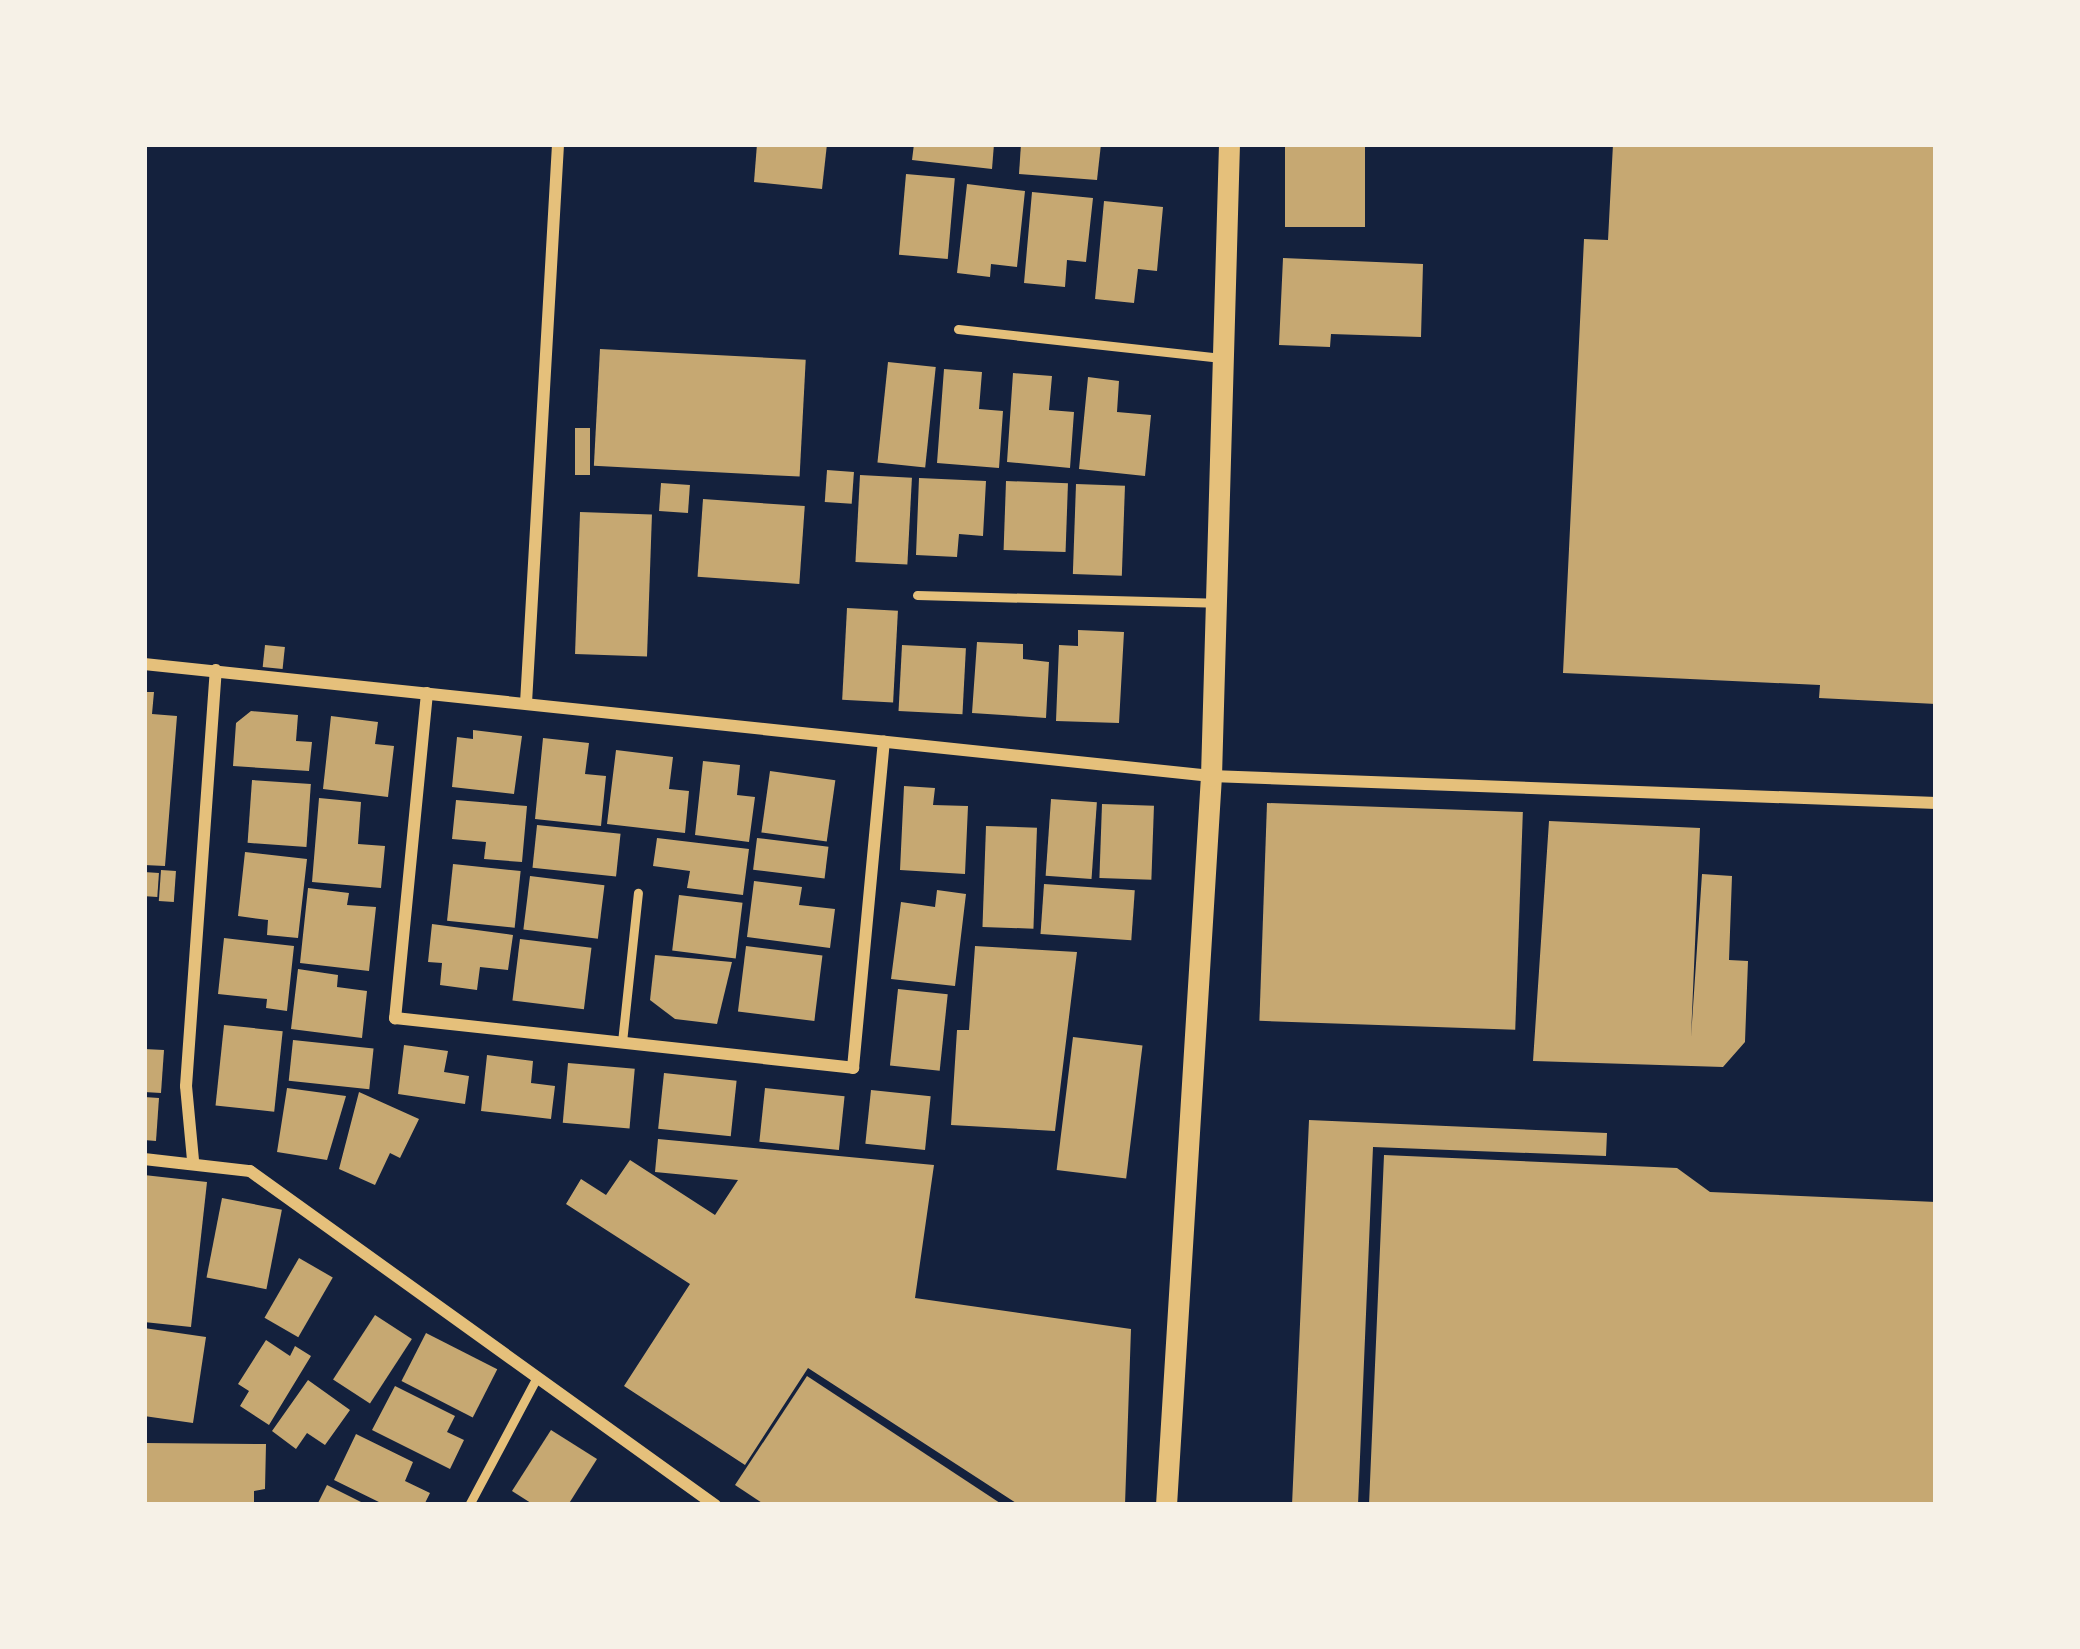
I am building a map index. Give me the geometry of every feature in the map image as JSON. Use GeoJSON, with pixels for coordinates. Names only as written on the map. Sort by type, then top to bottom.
{"type":"FeatureCollection","features":[{"type":"Feature","properties":{"kind":"street"},"geometry":{"type":"LineString","coordinates":[[526,703],[558,144]]}},
{"type":"Feature","properties":{"kind":"street"},"geometry":{"type":"LineString","coordinates":[[1166,1505],[1211,776],[1229,144]]}},
{"type":"Feature","properties":{"kind":"street"},"geometry":{"type":"LineString","coordinates":[[144,664],[1211,776],[1936,803]]}},
{"type":"Feature","properties":{"kind":"street"},"geometry":{"type":"LineString","coordinates":[[193,1160],[186,1087],[215,670]]}},
{"type":"Feature","properties":{"kind":"street"},"geometry":{"type":"LineString","coordinates":[[427,693],[395,1018],[853,1068],[884,741]]}},
{"type":"Feature","properties":{"kind":"street"},"geometry":{"type":"LineString","coordinates":[[144,1159],[193,1160],[250,1171],[715,1505]]}},
{"type":"Feature","properties":{"kind":"lane"},"geometry":{"type":"LineString","coordinates":[[958,329],[1223,358]]}},
{"type":"Feature","properties":{"kind":"lane"},"geometry":{"type":"LineString","coordinates":[[917,596],[1216,603]]}},
{"type":"Feature","properties":{"kind":"lane"},"geometry":{"type":"LineString","coordinates":[[622,1042],[638,892]]}},
{"type":"Feature","properties":{"kind":"lane"},"geometry":{"type":"LineString","coordinates":[[469,1505],[537,1377]]}},
{"type":"Feature","properties":{"kind":"building"},"geometry":{"type":"Polygon","coordinates":[[[757,144],[827,144],[822,189],[754,182],[757,144]]]}},
{"type":"Feature","properties":{"kind":"building"},"geometry":{"type":"Polygon","coordinates":[[[914,144],[994,144],[992,169],[912,160],[914,144]]]}},
{"type":"Feature","properties":{"kind":"building"},"geometry":{"type":"Polygon","coordinates":[[[1021,144],[1101,144],[1097,180],[1019,174],[1021,144]]]}},
{"type":"Feature","properties":{"kind":"building"},"geometry":{"type":"Polygon","coordinates":[[[1285,144],[1365,144],[1365,227],[1285,227],[1285,144]]]}},
{"type":"Feature","properties":{"kind":"building"},"geometry":{"type":"Polygon","coordinates":[[[1613,144],[1936,144],[1936,704],[1819,698],[1820,685],[1563,673],[1584,239],[1608,240],[1613,144]]]}},
{"type":"Feature","properties":{"kind":"building"},"geometry":{"type":"Polygon","coordinates":[[[906,174],[955,178],[948,259],[899,255],[906,174]]]}},
{"type":"Feature","properties":{"kind":"building"},"geometry":{"type":"Polygon","coordinates":[[[967,184],[1025,191],[1017,267],[991,264],[990,277],[957,273],[967,184]]]}},
{"type":"Feature","properties":{"kind":"building"},"geometry":{"type":"Polygon","coordinates":[[[1032,192],[1093,198],[1086,262],[1067,260],[1065,287],[1024,283],[1032,192]]]}},
{"type":"Feature","properties":{"kind":"building"},"geometry":{"type":"Polygon","coordinates":[[[1104,201],[1163,207],[1157,271],[1138,269],[1134,303],[1095,299],[1104,201]]]}},
{"type":"Feature","properties":{"kind":"building"},"geometry":{"type":"Polygon","coordinates":[[[1283,258],[1423,264],[1421,337],[1331,334],[1330,347],[1279,345],[1283,258]]]}},
{"type":"Feature","properties":{"kind":"building"},"geometry":{"type":"Polygon","coordinates":[[[600,349],[806,360],[800,477],[594,466],[600,349]]]}},
{"type":"Feature","properties":{"kind":"building"},"geometry":{"type":"Polygon","coordinates":[[[888,362],[936,367],[925,467],[877,462],[888,362]]]}},
{"type":"Feature","properties":{"kind":"building"},"geometry":{"type":"Polygon","coordinates":[[[944,369],[982,372],[979,409],[1003,411],[999,468],[937,463],[944,369]]]}},
{"type":"Feature","properties":{"kind":"building"},"geometry":{"type":"Polygon","coordinates":[[[1013,373],[1052,376],[1049,410],[1074,412],[1070,468],[1007,462],[1013,373]]]}},
{"type":"Feature","properties":{"kind":"building"},"geometry":{"type":"Polygon","coordinates":[[[1088,377],[1119,381],[1117,412],[1151,415],[1145,476],[1079,469],[1088,377]]]}},
{"type":"Feature","properties":{"kind":"building"},"geometry":{"type":"Polygon","coordinates":[[[575,428],[590,428],[590,475],[575,475],[575,428]]]}},
{"type":"Feature","properties":{"kind":"building"},"geometry":{"type":"Polygon","coordinates":[[[827,470],[854,472],[852,504],[825,502],[827,470]]]}},
{"type":"Feature","properties":{"kind":"building"},"geometry":{"type":"Polygon","coordinates":[[[860,475],[912,478],[907,565],[855,562],[860,475]]]}},
{"type":"Feature","properties":{"kind":"building"},"geometry":{"type":"Polygon","coordinates":[[[919,478],[986,481],[983,536],[959,534],[957,557],[916,555],[919,478]]]}},
{"type":"Feature","properties":{"kind":"building"},"geometry":{"type":"Polygon","coordinates":[[[1006,481],[1068,483],[1066,552],[1004,550],[1006,481]]]}},
{"type":"Feature","properties":{"kind":"building"},"geometry":{"type":"Polygon","coordinates":[[[661,483],[690,485],[688,513],[659,511],[661,483]]]}},
{"type":"Feature","properties":{"kind":"building"},"geometry":{"type":"Polygon","coordinates":[[[1076,484],[1125,486],[1122,576],[1073,574],[1076,484]]]}},
{"type":"Feature","properties":{"kind":"building"},"geometry":{"type":"Polygon","coordinates":[[[703,499],[805,506],[799,584],[698,577],[703,499]]]}},
{"type":"Feature","properties":{"kind":"building"},"geometry":{"type":"Polygon","coordinates":[[[580,512],[652,515],[647,656],[575,654],[580,512]]]}},
{"type":"Feature","properties":{"kind":"building"},"geometry":{"type":"Polygon","coordinates":[[[847,608],[898,611],[893,703],[842,700],[847,608]]]}},
{"type":"Feature","properties":{"kind":"building"},"geometry":{"type":"Polygon","coordinates":[[[1078,630],[1124,632],[1119,723],[1056,721],[1059,645],[1078,646],[1078,630]]]}},
{"type":"Feature","properties":{"kind":"building"},"geometry":{"type":"Polygon","coordinates":[[[977,642],[1023,644],[1023,659],[1049,662],[1046,718],[972,713],[977,642]]]}},
{"type":"Feature","properties":{"kind":"building"},"geometry":{"type":"Polygon","coordinates":[[[265,645],[285,647],[283,669],[263,667],[265,645]]]}},
{"type":"Feature","properties":{"kind":"building"},"geometry":{"type":"Polygon","coordinates":[[[902,645],[966,648],[962,714],[899,711],[902,645]]]}},
{"type":"Feature","properties":{"kind":"building"},"geometry":{"type":"Polygon","coordinates":[[[144,692],[154,692],[152,714],[177,716],[165,866],[144,865],[144,692]]]}},
{"type":"Feature","properties":{"kind":"building"},"geometry":{"type":"Polygon","coordinates":[[[251,711],[298,715],[296,741],[312,742],[309,771],[233,766],[236,723],[251,711]]]}},
{"type":"Feature","properties":{"kind":"building"},"geometry":{"type":"Polygon","coordinates":[[[331,716],[378,722],[375,744],[394,746],[388,797],[323,789],[331,716]]]}},
{"type":"Feature","properties":{"kind":"building"},"geometry":{"type":"Polygon","coordinates":[[[473,730],[522,736],[514,794],[452,787],[457,737],[473,739],[473,730]]]}},
{"type":"Feature","properties":{"kind":"building"},"geometry":{"type":"Polygon","coordinates":[[[543,738],[589,743],[585,774],[606,776],[601,826],[535,819],[543,738]]]}},
{"type":"Feature","properties":{"kind":"building"},"geometry":{"type":"Polygon","coordinates":[[[616,750],[673,757],[669,789],[689,791],[685,833],[607,824],[616,750]]]}},
{"type":"Feature","properties":{"kind":"building"},"geometry":{"type":"Polygon","coordinates":[[[703,761],[740,765],[737,795],[755,797],[749,842],[695,835],[703,761]]]}},
{"type":"Feature","properties":{"kind":"building"},"geometry":{"type":"Polygon","coordinates":[[[770,771],[835,780],[827,842],[761,832],[770,771]]]}},
{"type":"Feature","properties":{"kind":"building"},"geometry":{"type":"Polygon","coordinates":[[[252,780],[311,784],[306,847],[248,843],[252,780]]]}},
{"type":"Feature","properties":{"kind":"building"},"geometry":{"type":"Polygon","coordinates":[[[904,786],[935,788],[933,805],[968,806],[965,874],[900,870],[904,786]]]}},
{"type":"Feature","properties":{"kind":"building"},"geometry":{"type":"Polygon","coordinates":[[[319,798],[361,802],[358,844],[385,846],[381,888],[312,882],[319,798]]]}},
{"type":"Feature","properties":{"kind":"building"},"geometry":{"type":"Polygon","coordinates":[[[1051,799],[1097,802],[1092,879],[1046,876],[1051,799]]]}},
{"type":"Feature","properties":{"kind":"building"},"geometry":{"type":"Polygon","coordinates":[[[456,800],[527,806],[522,862],[484,859],[486,842],[452,839],[456,800]]]}},
{"type":"Feature","properties":{"kind":"building"},"geometry":{"type":"Polygon","coordinates":[[[1267,803],[1523,812],[1515,1030],[1259,1021],[1267,803]]]}},
{"type":"Feature","properties":{"kind":"building"},"geometry":{"type":"Polygon","coordinates":[[[1102,804],[1154,806],[1151,880],[1099,878],[1102,804]]]}},
{"type":"Feature","properties":{"kind":"building"},"geometry":{"type":"Polygon","coordinates":[[[1549,821],[1700,828],[1691,1037],[1702,874],[1732,876],[1729,960],[1748,961],[1745,1042],[1723,1067],[1533,1061],[1549,821]]]}},
{"type":"Feature","properties":{"kind":"building"},"geometry":{"type":"Polygon","coordinates":[[[537,825],[621,834],[616,877],[533,868],[537,825]]]}},
{"type":"Feature","properties":{"kind":"building"},"geometry":{"type":"Polygon","coordinates":[[[986,826],[1037,828],[1033,929],[982,927],[986,826]]]}},
{"type":"Feature","properties":{"kind":"building"},"geometry":{"type":"Polygon","coordinates":[[[657,838],[749,849],[743,895],[687,888],[690,871],[653,866],[657,838]]]}},
{"type":"Feature","properties":{"kind":"building"},"geometry":{"type":"Polygon","coordinates":[[[757,838],[828,847],[825,879],[753,870],[757,838]]]}},
{"type":"Feature","properties":{"kind":"building"},"geometry":{"type":"Polygon","coordinates":[[[245,852],[307,859],[298,938],[267,935],[268,920],[238,916],[245,852]]]}},
{"type":"Feature","properties":{"kind":"building"},"geometry":{"type":"Polygon","coordinates":[[[453,864],[521,871],[515,928],[447,921],[453,864]]]}},
{"type":"Feature","properties":{"kind":"building"},"geometry":{"type":"Polygon","coordinates":[[[161,870],[176,871],[174,902],[159,901],[161,870]]]}},
{"type":"Feature","properties":{"kind":"building"},"geometry":{"type":"Polygon","coordinates":[[[144,872],[159,873],[157,897],[144,896],[144,872]]]}},
{"type":"Feature","properties":{"kind":"building"},"geometry":{"type":"Polygon","coordinates":[[[530,876],[604,885],[598,939],[523,930],[530,876]]]}},
{"type":"Feature","properties":{"kind":"building"},"geometry":{"type":"Polygon","coordinates":[[[754,881],[802,887],[799,905],[835,909],[830,948],[747,937],[754,881]]]}},
{"type":"Feature","properties":{"kind":"building"},"geometry":{"type":"Polygon","coordinates":[[[1044,884],[1135,890],[1131,940],[1041,934],[1044,884]]]}},
{"type":"Feature","properties":{"kind":"building"},"geometry":{"type":"Polygon","coordinates":[[[308,888],[349,893],[347,905],[376,907],[369,971],[300,963],[308,888]]]}},
{"type":"Feature","properties":{"kind":"building"},"geometry":{"type":"Polygon","coordinates":[[[937,890],[966,894],[955,986],[891,979],[901,902],[935,907],[937,890]]]}},
{"type":"Feature","properties":{"kind":"building"},"geometry":{"type":"Polygon","coordinates":[[[679,895],[743,903],[736,958],[672,951],[679,895]]]}},
{"type":"Feature","properties":{"kind":"building"},"geometry":{"type":"Polygon","coordinates":[[[432,924],[513,935],[508,970],[480,967],[477,990],[440,985],[442,963],[428,962],[432,924]]]}},
{"type":"Feature","properties":{"kind":"building"},"geometry":{"type":"Polygon","coordinates":[[[224,938],[294,946],[287,1011],[266,1008],[267,999],[218,994],[224,938]]]}},
{"type":"Feature","properties":{"kind":"building"},"geometry":{"type":"Polygon","coordinates":[[[520,939],[591,948],[584,1009],[512,1001],[520,939]]]}},
{"type":"Feature","properties":{"kind":"building"},"geometry":{"type":"Polygon","coordinates":[[[746,946],[822,955],[814,1021],[738,1012],[746,946]]]}},
{"type":"Feature","properties":{"kind":"building"},"geometry":{"type":"Polygon","coordinates":[[[975,946],[1077,952],[1055,1131],[951,1125],[957,1030],[969,1030],[975,946]]]}},
{"type":"Feature","properties":{"kind":"building"},"geometry":{"type":"Polygon","coordinates":[[[655,955],[732,962],[717,1024],[675,1019],[650,1000],[655,955]]]}},
{"type":"Feature","properties":{"kind":"building"},"geometry":{"type":"Polygon","coordinates":[[[298,969],[338,975],[337,987],[367,991],[362,1038],[291,1029],[298,969]]]}},
{"type":"Feature","properties":{"kind":"building"},"geometry":{"type":"Polygon","coordinates":[[[898,989],[948,994],[940,1071],[890,1066],[898,989]]]}},
{"type":"Feature","properties":{"kind":"building"},"geometry":{"type":"Polygon","coordinates":[[[224,1025],[283,1031],[274,1112],[216,1106],[224,1025]]]}},
{"type":"Feature","properties":{"kind":"building"},"geometry":{"type":"Polygon","coordinates":[[[1073,1037],[1142,1046],[1126,1179],[1057,1170],[1073,1037]]]}},
{"type":"Feature","properties":{"kind":"building"},"geometry":{"type":"Polygon","coordinates":[[[293,1040],[374,1048],[369,1089],[289,1081],[293,1040]]]}},
{"type":"Feature","properties":{"kind":"building"},"geometry":{"type":"Polygon","coordinates":[[[404,1045],[448,1051],[444,1072],[469,1076],[465,1104],[398,1094],[404,1045]]]}},
{"type":"Feature","properties":{"kind":"building"},"geometry":{"type":"Polygon","coordinates":[[[144,1049],[164,1050],[161,1093],[144,1092],[144,1049]]]}},
{"type":"Feature","properties":{"kind":"building"},"geometry":{"type":"Polygon","coordinates":[[[487,1055],[533,1061],[531,1083],[555,1086],[551,1119],[481,1111],[487,1055]]]}},
{"type":"Feature","properties":{"kind":"building"},"geometry":{"type":"Polygon","coordinates":[[[568,1063],[635,1069],[630,1129],[563,1123],[568,1063]]]}},
{"type":"Feature","properties":{"kind":"building"},"geometry":{"type":"Polygon","coordinates":[[[664,1073],[737,1081],[731,1136],[658,1129],[664,1073]]]}},
{"type":"Feature","properties":{"kind":"building"},"geometry":{"type":"Polygon","coordinates":[[[287,1088],[346,1096],[327,1160],[277,1152],[287,1088]]]}},
{"type":"Feature","properties":{"kind":"building"},"geometry":{"type":"Polygon","coordinates":[[[765,1088],[845,1096],[839,1150],[759,1142],[765,1088]]]}},
{"type":"Feature","properties":{"kind":"building"},"geometry":{"type":"Polygon","coordinates":[[[871,1090],[931,1096],[925,1150],[865,1144],[871,1090]]]}},
{"type":"Feature","properties":{"kind":"building"},"geometry":{"type":"Polygon","coordinates":[[[359,1092],[419,1119],[400,1158],[390,1153],[375,1185],[339,1169],[359,1092]]]}},
{"type":"Feature","properties":{"kind":"building"},"geometry":{"type":"Polygon","coordinates":[[[144,1097],[159,1098],[156,1141],[144,1140],[144,1097]]]}},
{"type":"Feature","properties":{"kind":"building"},"geometry":{"type":"Polygon","coordinates":[[[1309,1120],[1607,1133],[1606,1156],[1373,1147],[1358,1505],[1292,1505],[1309,1120]]]}},
{"type":"Feature","properties":{"kind":"building"},"geometry":{"type":"Polygon","coordinates":[[[658,1139],[934,1165],[915,1298],[1131,1329],[1125,1505],[1019,1505],[808,1368],[745,1465],[624,1386],[690,1284],[566,1204],[581,1179],[606,1195],[630,1160],[715,1215],[738,1180],[655,1172],[658,1139]]]}},
{"type":"Feature","properties":{"kind":"building"},"geometry":{"type":"Polygon","coordinates":[[[1384,1155],[1677,1168],[1710,1192],[1936,1202],[1936,1505],[1369,1505],[1384,1155]]]}},
{"type":"Feature","properties":{"kind":"building"},"geometry":{"type":"Polygon","coordinates":[[[144,1175],[207,1182],[191,1327],[144,1322],[144,1175]]]}},
{"type":"Feature","properties":{"kind":"building"},"geometry":{"type":"Polygon","coordinates":[[[222,1198],[282,1210],[266,1289],[207,1278],[222,1198]]]}},
{"type":"Feature","properties":{"kind":"building"},"geometry":{"type":"Polygon","coordinates":[[[299,1258],[333,1278],[298,1337],[264,1318],[299,1258]]]}},
{"type":"Feature","properties":{"kind":"building"},"geometry":{"type":"Polygon","coordinates":[[[375,1315],[412,1339],[370,1404],[333,1380],[375,1315]]]}},
{"type":"Feature","properties":{"kind":"building"},"geometry":{"type":"Polygon","coordinates":[[[144,1328],[206,1337],[193,1423],[144,1416],[144,1328]]]}},
{"type":"Feature","properties":{"kind":"building"},"geometry":{"type":"Polygon","coordinates":[[[426,1333],[497,1369],[473,1417],[401,1381],[426,1333]]]}},
{"type":"Feature","properties":{"kind":"building"},"geometry":{"type":"Polygon","coordinates":[[[266,1340],[290,1356],[295,1346],[311,1356],[269,1425],[240,1406],[249,1391],[238,1384],[266,1340]]]}},
{"type":"Feature","properties":{"kind":"building"},"geometry":{"type":"Polygon","coordinates":[[[807,1376],[1003,1505],[765,1505],[735,1485],[807,1376]]]}},
{"type":"Feature","properties":{"kind":"building"},"geometry":{"type":"Polygon","coordinates":[[[308,1380],[350,1410],[325,1445],[307,1433],[296,1449],[272,1431],[308,1380]]]}},
{"type":"Feature","properties":{"kind":"building"},"geometry":{"type":"Polygon","coordinates":[[[395,1386],[455,1416],[447,1432],[464,1440],[450,1469],[372,1430],[395,1386]]]}},
{"type":"Feature","properties":{"kind":"building"},"geometry":{"type":"Polygon","coordinates":[[[551,1430],[597,1459],[568,1505],[534,1505],[512,1491],[551,1430]]]}},
{"type":"Feature","properties":{"kind":"building"},"geometry":{"type":"Polygon","coordinates":[[[356,1434],[413,1462],[405,1481],[430,1493],[424,1505],[385,1505],[334,1480],[356,1434]]]}},
{"type":"Feature","properties":{"kind":"building"},"geometry":{"type":"Polygon","coordinates":[[[144,1443],[266,1444],[265,1489],[254,1491],[254,1505],[144,1505],[144,1443]]]}},
{"type":"Feature","properties":{"kind":"building"},"geometry":{"type":"Polygon","coordinates":[[[327,1485],[367,1505],[317,1505],[327,1485]]]}}]}
